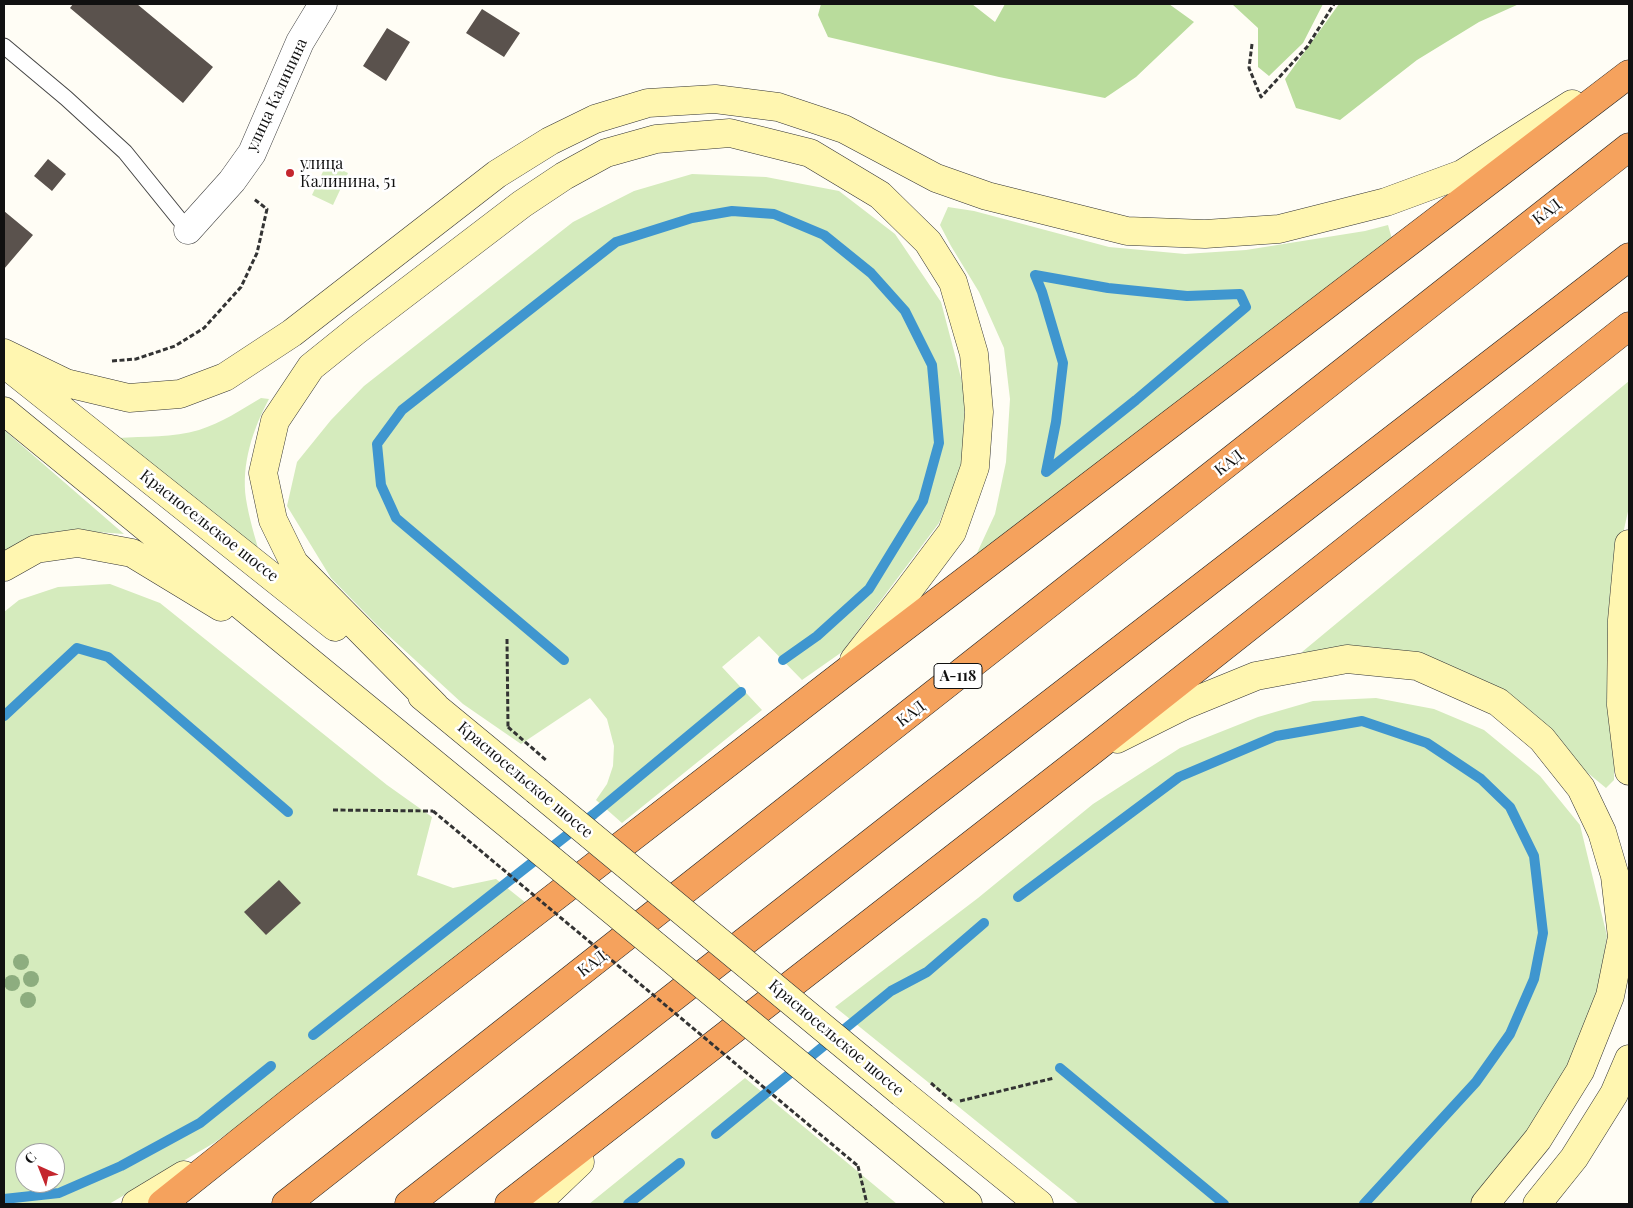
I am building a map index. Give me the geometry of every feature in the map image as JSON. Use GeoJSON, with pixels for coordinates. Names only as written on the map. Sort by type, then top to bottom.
{"type":"FeatureCollection","features":[{"type":"Feature","properties":{"kind":"highway"},"geometry":{"type":"LineString","coordinates":[[162,1204],[290,1102],[843,674],[1629,74]]}},
{"type":"Feature","properties":{"kind":"highway","name":"КАД"},"geometry":{"type":"LineString","coordinates":[[286,1204],[1629,148]]}},
{"type":"Feature","properties":{"kind":"highway"},"geometry":{"type":"LineString","coordinates":[[409,1204],[927,799],[1629,257]]}},
{"type":"Feature","properties":{"kind":"highway"},"geometry":{"type":"LineString","coordinates":[[509,1204],[1094,750],[1629,326]]}},
{"type":"Feature","properties":{"kind":"main road"},"geometry":{"type":"LineString","coordinates":[[4,353],[66,383],[129,398],[180,394],[225,377],[292,333],[497,174],[550,141],[595,119],[648,102],[715,99],[778,108],[844,129],[936,178],[987,196],[1127,231],[1205,234],[1279,229],[1386,202],[1462,174],[1629,66]]}},
{"type":"Feature","properties":{"kind":"main road"},"geometry":{"type":"LineString","coordinates":[[435,706],[294,563],[273,520],[263,473],[275,421],[311,367],[522,204],[564,176],[606,153],[665,138],[730,133],[810,153],[880,195],[928,242],[953,282],[974,354],[979,412],[975,467],[952,532],[843,674]]}},
{"type":"Feature","properties":{"kind":"main road","name":"Красносельское шоссе"},"geometry":{"type":"LineString","coordinates":[[4,363],[435,706],[902,1093],[1040,1204]]}},
{"type":"Feature","properties":{"kind":"main road"},"geometry":{"type":"LineString","coordinates":[[4,411],[968,1204]]}},
{"type":"Feature","properties":{"kind":"main road"},"geometry":{"type":"LineString","coordinates":[[4,567],[36,549],[78,542],[132,553],[308,660]]}},
{"type":"Feature","properties":{"kind":"main road"},"geometry":{"type":"LineString","coordinates":[[1629,544],[1622,620],[1621,705],[1629,771]]}},
{"type":"Feature","properties":{"kind":"main road"},"geometry":{"type":"LineString","coordinates":[[1094,750],[1185,705],[1256,676],[1347,659],[1417,666],[1498,702],[1542,738],[1581,788],[1602,832],[1615,876],[1622,937],[1610,996],[1580,1071],[1538,1139],[1485,1204]]}},
{"type":"Feature","properties":{"kind":"main road"},"geometry":{"type":"LineString","coordinates":[[1537,1204],[1574,1158],[1614,1094],[1629,1059]]}},
{"type":"Feature","properties":{"kind":"main road"},"geometry":{"type":"LineString","coordinates":[[536,1204],[654,1090]]}},
{"type":"Feature","properties":{"kind":"main road"},"geometry":{"type":"LineString","coordinates":[[136,1204],[184,1176],[290,1102]]}},
{"type":"Feature","properties":{"kind":"main road"},"geometry":{"type":"LineString","coordinates":[[981,1156],[1054,1204]]}},
{"type":"Feature","properties":{"kind":"main road"},"geometry":{"type":"LineString","coordinates":[[913,1158],[954,1204]]}},
{"type":"Feature","properties":{"kind":"street","name":"улица Калинина"},"geometry":{"type":"LineString","coordinates":[[188,230],[232,181],[252,152],[300,42],[323,4]]}},
{"type":"Feature","properties":{"kind":"lane"},"geometry":{"type":"LineString","coordinates":[[4,46],[66,98],[125,152],[188,230]]}},
{"type":"Feature","properties":{"kind":"path"},"geometry":{"type":"LineString","coordinates":[[1252,44],[1249,68],[1262,97],[1308,47],[1334,4]]}},
{"type":"Feature","properties":{"kind":"path"},"geometry":{"type":"LineString","coordinates":[[107,362],[136,359],[175,346],[204,328],[241,287],[257,253],[267,209],[232,181]]}},
{"type":"Feature","properties":{"kind":"path"},"geometry":{"type":"LineString","coordinates":[[507,639],[508,727]]}},
{"type":"Feature","properties":{"kind":"path"},"geometry":{"type":"LineString","coordinates":[[333,810],[433,811],[858,1166],[867,1204]]}},
{"type":"Feature","properties":{"kind":"path"},"geometry":{"type":"LineString","coordinates":[[953,1102],[1054,1078]]}},
{"type":"Feature","properties":{"kind":"green space"},"geometry":{"type":"Polygon","coordinates":[[[821,4],[972,4],[995,22],[1005,4],[1169,4],[1194,22],[1136,77],[1105,98],[999,77],[828,37],[818,15],[821,4]]]}},
{"type":"Feature","properties":{"kind":"green space"},"geometry":{"type":"Polygon","coordinates":[[[1232,4],[1323,4],[1303,43],[1269,76],[1258,67],[1258,28],[1232,4]]]}},
{"type":"Feature","properties":{"kind":"green space"},"geometry":{"type":"Polygon","coordinates":[[[1339,4],[1519,4],[1479,22],[1417,60],[1340,120],[1296,108],[1285,79],[1339,4]]]}},
{"type":"Feature","properties":{"kind":"green space"},"geometry":{"type":"Polygon","coordinates":[[[327,163],[348,173],[333,205],[312,195],[327,163]]]}},
{"type":"Feature","properties":{"kind":"green space"},"geometry":{"type":"Polygon","coordinates":[[[692,174],[766,177],[839,191],[895,234],[941,302],[965,393],[962,469],[939,523],[842,652],[802,680],[759,636],[722,667],[762,710],[622,823],[596,800],[607,784],[613,766],[614,746],[607,719],[590,698],[521,744],[463,704],[377,625],[331,578],[287,506],[297,462],[331,420],[364,386],[573,222],[634,191],[692,174]]]}},
{"type":"Feature","properties":{"kind":"green space"},"geometry":{"type":"Polygon","coordinates":[[[948,207],[974,211],[1109,247],[1185,254],[1246,250],[1365,231],[1388,225],[1392,239],[971,566],[995,514],[1006,462],[1010,399],[1004,348],[979,292],[940,225],[948,207]]]}},
{"type":"Feature","properties":{"kind":"green space"},"geometry":{"type":"Polygon","coordinates":[[[1629,381],[1629,507],[1610,592],[1608,703],[1614,759],[1614,780],[1606,788],[1508,699],[1325,654],[1302,652],[1629,381]]]}},
{"type":"Feature","properties":{"kind":"green space"},"geometry":{"type":"Polygon","coordinates":[[[261,398],[269,399],[253,435],[245,473],[246,499],[260,555],[118,438],[169,436],[189,433],[223,420],[261,398]]]}},
{"type":"Feature","properties":{"kind":"green space"},"geometry":{"type":"Polygon","coordinates":[[[4,430],[124,534],[70,530],[4,558],[4,430]]]}},
{"type":"Feature","properties":{"kind":"green space"},"geometry":{"type":"Polygon","coordinates":[[[110,584],[160,603],[387,785],[432,817],[417,875],[453,888],[496,879],[526,903],[296,1084],[214,1143],[109,1204],[4,1204],[4,612],[19,600],[58,587],[110,584]]]}},
{"type":"Feature","properties":{"kind":"green space"},"geometry":{"type":"Polygon","coordinates":[[[1376,698],[1434,709],[1484,730],[1540,776],[1580,825],[1607,936],[1599,985],[1577,1061],[1529,1133],[1469,1204],[1079,1204],[835,1007],[978,898],[1093,804],[1180,748],[1258,717],[1313,701],[1376,698]]]}},
{"type":"Feature","properties":{"kind":"green space"},"geometry":{"type":"Polygon","coordinates":[[[745,1078],[897,1204],[589,1204],[745,1078]]]}},
{"type":"Feature","properties":{"kind":"building"},"geometry":{"type":"Polygon","coordinates":[[[73,4],[137,4],[213,67],[183,103],[70,8],[73,4]]]}},
{"type":"Feature","properties":{"kind":"building"},"geometry":{"type":"Polygon","coordinates":[[[482,9],[520,33],[504,57],[466,33],[482,9]]]}},
{"type":"Feature","properties":{"kind":"building"},"geometry":{"type":"Polygon","coordinates":[[[387,28],[410,42],[386,81],[363,66],[387,28]]]}},
{"type":"Feature","properties":{"kind":"building"},"geometry":{"type":"Polygon","coordinates":[[[48,159],[66,174],[52,191],[34,176],[48,159]]]}},
{"type":"Feature","properties":{"kind":"building"},"geometry":{"type":"Polygon","coordinates":[[[4,211],[33,235],[4,269],[4,211]]]}},
{"type":"Feature","properties":{"kind":"building"},"geometry":{"type":"Polygon","coordinates":[[[279,880],[301,903],[266,935],[244,912],[279,880]]]}},
{"type":"Feature","properties":{"kind":"waterway"},"geometry":{"type":"LineString","coordinates":[[564,660],[396,518],[381,485],[377,444],[402,410],[616,242],[692,218],[732,211],[774,214],[824,235],[871,273],[905,311],[932,365],[939,443],[923,501],[869,589],[817,636],[783,660]]}},
{"type":"Feature","properties":{"kind":"waterway"},"geometry":{"type":"LineString","coordinates":[[1035,275],[1108,288],[1187,296],[1240,294],[1246,307],[1136,400],[1046,472],[1056,422],[1063,363],[1042,292],[1035,275]]}},
{"type":"Feature","properties":{"kind":"waterway"},"geometry":{"type":"LineString","coordinates":[[4,716],[77,648],[108,657],[288,812]]}},
{"type":"Feature","properties":{"kind":"waterway"},"geometry":{"type":"LineString","coordinates":[[313,1035],[594,814],[741,692]]}},
{"type":"Feature","properties":{"kind":"waterway"},"geometry":{"type":"LineString","coordinates":[[1018,897],[1179,777],[1276,736],[1362,721],[1427,743],[1481,779],[1510,807],[1534,856],[1543,933],[1534,979],[1510,1034],[1476,1082],[1364,1204]]}},
{"type":"Feature","properties":{"kind":"waterway"},"geometry":{"type":"LineString","coordinates":[[716,1134],[891,991],[927,972],[984,923]]}},
{"type":"Feature","properties":{"kind":"waterway"},"geometry":{"type":"LineString","coordinates":[[4,1199],[59,1193],[121,1166],[200,1123],[271,1066]]}},
{"type":"Feature","properties":{"kind":"waterway"},"geometry":{"type":"LineString","coordinates":[[1060,1068],[1224,1204]]}},
{"type":"Feature","properties":{"kind":"waterway"},"geometry":{"type":"LineString","coordinates":[[628,1204],[680,1163]]}},
{"type":"Feature","properties":{"kind":"place","name":"улица Калинина, 51"},"geometry":{"type":"Point","coordinates":[290,173]}}]}
